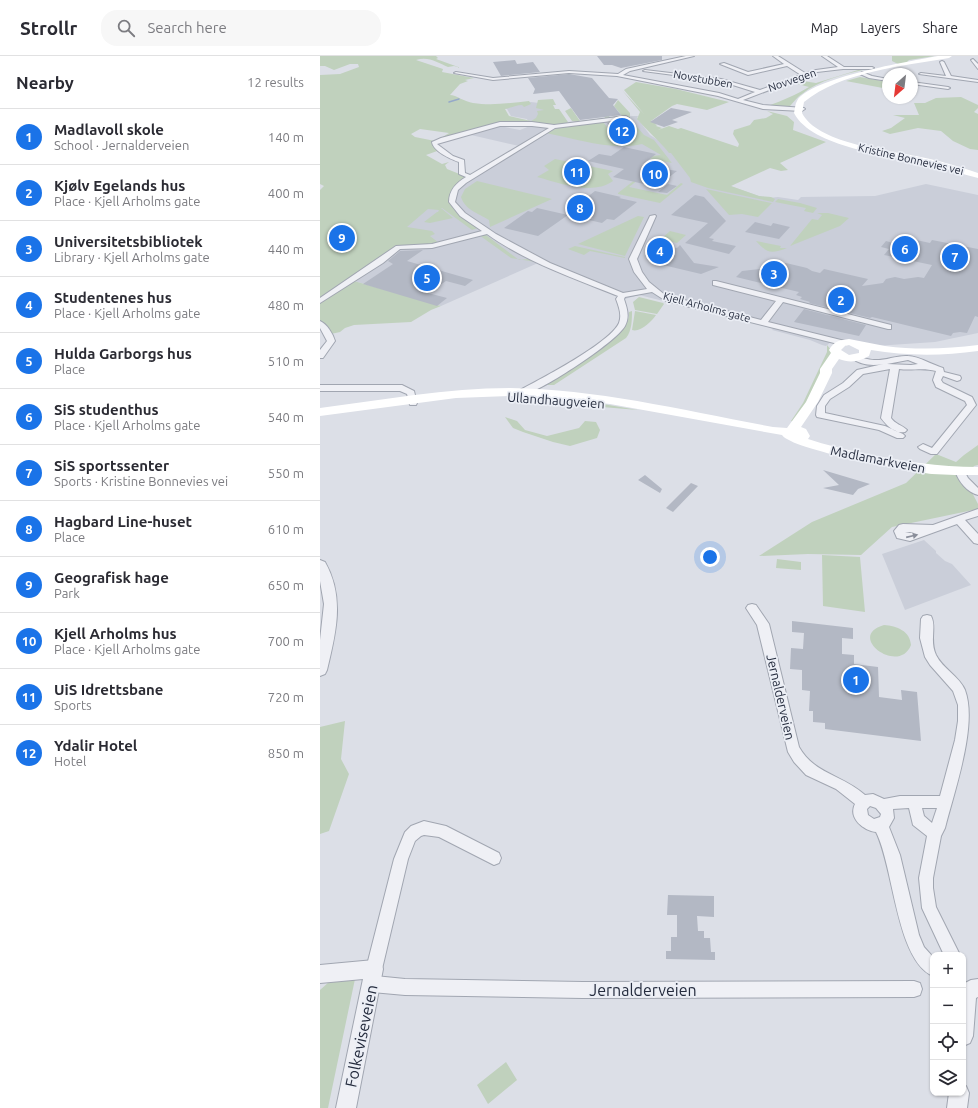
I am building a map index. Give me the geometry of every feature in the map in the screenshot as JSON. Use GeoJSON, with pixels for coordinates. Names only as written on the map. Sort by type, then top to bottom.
{"type":"FeatureCollection","features":[{"type":"Feature","properties":{"kind":"main road"},"geometry":{"type":"LineString","coordinates":[[906,56],[917,60]]}},
{"type":"Feature","properties":{"kind":"main road"},"geometry":{"type":"LineString","coordinates":[[800,106],[812,91],[828,84],[917,60],[952,56]]}},
{"type":"Feature","properties":{"kind":"main road","name":"Kristine Bonnevies vei"},"geometry":{"type":"LineString","coordinates":[[800,106],[802,120],[808,126],[825,136],[844,142],[938,163],[978,176]]}},
{"type":"Feature","properties":{"kind":"main road"},"geometry":{"type":"LineString","coordinates":[[857,344],[864,348],[861,358]]}},
{"type":"Feature","properties":{"kind":"main road"},"geometry":{"type":"LineString","coordinates":[[796,434],[826,373],[826,369],[838,348],[857,344],[896,349],[948,351],[978,348]]}},
{"type":"Feature","properties":{"kind":"main road"},"geometry":{"type":"LineString","coordinates":[[838,348],[843,357],[861,358]]}},
{"type":"Feature","properties":{"kind":"main road"},"geometry":{"type":"LineString","coordinates":[[826,373],[838,363],[896,349]]}},
{"type":"Feature","properties":{"kind":"main road","name":"Ullandhaugveien"},"geometry":{"type":"LineString","coordinates":[[320,417],[464,393],[523,392],[610,400],[796,434]]}},
{"type":"Feature","properties":{"kind":"main road","name":"Ullandhaugveien"},"geometry":{"type":"LineString","coordinates":[[320,412],[413,401],[497,396],[529,397],[585,401],[646,410],[759,434],[796,434]]}},
{"type":"Feature","properties":{"kind":"main road","name":"Madlamarkveien"},"geometry":{"type":"LineString","coordinates":[[796,434],[816,447],[877,460],[938,470],[969,471]]}},
{"type":"Feature","properties":{"kind":"street"},"geometry":{"type":"LineString","coordinates":[[619,75],[632,69],[692,56]]}},
{"type":"Feature","properties":{"kind":"street"},"geometry":{"type":"LineString","coordinates":[[776,56],[804,75]]}},
{"type":"Feature","properties":{"kind":"street"},"geometry":{"type":"LineString","coordinates":[[824,56],[842,68]]}},
{"type":"Feature","properties":{"kind":"street"},"geometry":{"type":"LineString","coordinates":[[973,60],[978,68]]}},
{"type":"Feature","properties":{"kind":"street"},"geometry":{"type":"LineString","coordinates":[[942,62],[948,72],[948,77]]}},
{"type":"Feature","properties":{"kind":"street"},"geometry":{"type":"LineString","coordinates":[[722,64],[746,74],[788,64]]}},
{"type":"Feature","properties":{"kind":"street","name":"Novvegen"},"geometry":{"type":"LineString","coordinates":[[739,100],[804,75],[822,70],[872,68]]}},
{"type":"Feature","properties":{"kind":"street","name":"Novstubben"},"geometry":{"type":"LineString","coordinates":[[645,71],[721,80],[760,92]]}},
{"type":"Feature","properties":{"kind":"street"},"geometry":{"type":"LineString","coordinates":[[456,73],[493,79],[564,72],[619,75],[637,80],[717,94],[763,107],[800,106]]}},
{"type":"Feature","properties":{"kind":"street"},"geometry":{"type":"LineString","coordinates":[[864,74],[882,79]]}},
{"type":"Feature","properties":{"kind":"street"},"geometry":{"type":"LineString","coordinates":[[921,74],[978,81]]}},
{"type":"Feature","properties":{"kind":"street"},"geometry":{"type":"LineString","coordinates":[[918,84],[948,88]]}},
{"type":"Feature","properties":{"kind":"street"},"geometry":{"type":"LineString","coordinates":[[523,392],[555,374],[616,333],[624,318],[624,310],[620,299],[622,295],[540,262],[512,248],[458,211],[452,202],[452,197],[458,186],[471,176],[554,127],[626,118]]}},
{"type":"Feature","properties":{"kind":"street"},"geometry":{"type":"LineString","coordinates":[[471,176],[462,174],[462,161],[451,156],[434,143],[440,140],[500,124],[538,124],[554,127]]}},
{"type":"Feature","properties":{"kind":"street","name":"Kjell Arholms gate"},"geometry":{"type":"LineString","coordinates":[[653,216],[633,259],[637,269],[652,290],[669,299],[810,335],[838,348]]}},
{"type":"Feature","properties":{"kind":"street"},"geometry":{"type":"LineString","coordinates":[[320,302],[380,262],[398,247],[406,248],[446,244],[487,232]]}},
{"type":"Feature","properties":{"kind":"street","name":"Kjell Arholms gate"},"geometry":{"type":"LineString","coordinates":[[716,283],[888,326]]}},
{"type":"Feature","properties":{"kind":"street","name":"Kjell Arholms gate"},"geometry":{"type":"LineString","coordinates":[[622,295],[652,290]]}},
{"type":"Feature","properties":{"kind":"street","name":"Kjell Arholms gate"},"geometry":{"type":"LineString","coordinates":[[763,323],[782,300]]}},
{"type":"Feature","properties":{"kind":"street"},"geometry":{"type":"LineString","coordinates":[[320,323],[329,335],[331,341],[320,356]]}},
{"type":"Feature","properties":{"kind":"street"},"geometry":{"type":"LineString","coordinates":[[861,358],[880,363],[909,357],[917,359],[925,365],[940,370],[940,373],[957,378]]}},
{"type":"Feature","properties":{"kind":"street"},"geometry":{"type":"LineString","coordinates":[[895,367],[886,418],[890,424],[901,433],[820,414],[821,406],[827,397],[846,385],[856,374],[887,366],[912,368],[925,365]]}},
{"type":"Feature","properties":{"kind":"street"},"geometry":{"type":"LineString","coordinates":[[923,447],[934,452],[972,406],[969,399],[939,384],[937,380],[940,373]]}},
{"type":"Feature","properties":{"kind":"street"},"geometry":{"type":"LineString","coordinates":[[543,393],[542,388],[555,374]]}},
{"type":"Feature","properties":{"kind":"street"},"geometry":{"type":"LineString","coordinates":[[320,388],[398,388],[409,391],[413,401]]}},
{"type":"Feature","properties":{"kind":"street"},"geometry":{"type":"LineString","coordinates":[[969,471],[962,477],[974,489]]}},
{"type":"Feature","properties":{"kind":"street"},"geometry":{"type":"LineString","coordinates":[[933,528],[978,512]]}},
{"type":"Feature","properties":{"kind":"street"},"geometry":{"type":"LineString","coordinates":[[958,520],[978,540]]}},
{"type":"Feature","properties":{"kind":"street"},"geometry":{"type":"LineString","coordinates":[[320,566],[330,592],[332,607],[332,619],[322,656],[320,670]]}},
{"type":"Feature","properties":{"kind":"street","name":"Jernalderveien"},"geometry":{"type":"LineString","coordinates":[[752,608],[763,624],[793,748],[798,759],[807,769],[848,789],[863,802]]}},
{"type":"Feature","properties":{"kind":"street"},"geometry":{"type":"LineString","coordinates":[[927,619],[929,626],[926,637],[931,657],[960,691],[964,703],[961,742],[951,787],[938,828],[934,833],[926,878],[927,895],[932,914],[951,952]]}},
{"type":"Feature","properties":{"kind":"street"},"geometry":{"type":"LineString","coordinates":[[873,800],[883,805],[887,810],[888,817],[885,822],[880,825],[871,825],[862,818],[859,808],[863,802],[873,800]]}},
{"type":"Feature","properties":{"kind":"street"},"geometry":{"type":"LineString","coordinates":[[883,805],[900,802],[945,802]]}},
{"type":"Feature","properties":{"kind":"street"},"geometry":{"type":"LineString","coordinates":[[914,802],[918,820],[934,833]]}},
{"type":"Feature","properties":{"kind":"street"},"geometry":{"type":"LineString","coordinates":[[880,825],[886,834],[890,847],[913,940],[922,957],[930,965]]}},
{"type":"Feature","properties":{"kind":"street"},"geometry":{"type":"LineString","coordinates":[[373,976],[401,859],[410,837],[416,831],[424,828],[442,831],[494,858]]}},
{"type":"Feature","properties":{"kind":"street","name":"Folkeviseveien"},"geometry":{"type":"LineString","coordinates":[[320,974],[373,976],[346,1108]]}},
{"type":"Feature","properties":{"kind":"street","name":"Jernalderveien"},"geometry":{"type":"LineString","coordinates":[[373,976],[405,987],[583,990],[914,989]]}},
{"type":"Feature","properties":{"kind":"street"},"geometry":{"type":"LineString","coordinates":[[964,1024],[968,993]]}},
{"type":"Feature","properties":{"kind":"street"},"geometry":{"type":"LineString","coordinates":[[957,1108],[959,1096]]}},
{"type":"Feature","properties":{"kind":"shaded area"},"geometry":{"type":"Polygon","coordinates":[[[531,102],[539,103],[560,115],[558,122],[528,121],[527,119],[511,116],[507,109],[502,108],[499,105],[531,102]]]}},
{"type":"Feature","properties":{"kind":"shaded area"},"geometry":{"type":"Polygon","coordinates":[[[638,116],[637,118],[650,135],[730,186],[759,196],[798,200],[801,197],[875,196],[926,184],[978,195],[978,333],[935,342],[875,346],[833,340],[826,346],[810,340],[772,330],[773,329],[762,325],[639,295],[625,299],[617,297],[616,295],[538,263],[441,306],[354,281],[397,245],[417,208],[450,203],[450,193],[455,186],[467,177],[519,146],[471,135],[482,130],[499,126],[520,130],[530,126],[548,127],[568,122],[638,116]]]}},
{"type":"Feature","properties":{"kind":"shaded area"},"geometry":{"type":"Polygon","coordinates":[[[924,540],[945,561],[952,564],[971,585],[905,610],[882,554],[924,540]]]}},
{"type":"Feature","properties":{"kind":"green space"},"geometry":{"type":"Polygon","coordinates":[[[320,56],[436,56],[438,58],[436,59],[461,68],[454,66],[448,67],[429,59],[416,60],[443,69],[442,72],[474,78],[465,80],[468,81],[460,84],[450,95],[480,104],[501,104],[529,101],[531,104],[524,107],[520,105],[505,109],[509,116],[531,121],[536,118],[538,114],[537,111],[544,110],[536,108],[538,100],[553,99],[556,105],[553,105],[555,109],[559,109],[568,122],[553,126],[501,123],[441,138],[449,133],[420,129],[411,134],[415,137],[435,141],[440,150],[426,155],[442,164],[449,162],[445,165],[447,169],[467,177],[451,193],[451,205],[455,211],[478,228],[472,230],[442,208],[453,218],[430,223],[424,222],[439,210],[428,209],[407,227],[432,231],[435,234],[430,236],[439,243],[405,246],[397,245],[354,281],[441,306],[411,322],[354,325],[345,328],[340,332],[331,334],[320,320],[320,190],[324,186],[320,184],[320,75],[340,74],[359,67],[358,64],[350,64],[334,70],[325,66],[320,66],[320,56]]]}},
{"type":"Feature","properties":{"kind":"green space"},"geometry":{"type":"Polygon","coordinates":[[[892,56],[935,56],[909,60],[906,63],[898,64],[892,61],[892,56]]]}},
{"type":"Feature","properties":{"kind":"green space"},"geometry":{"type":"Polygon","coordinates":[[[856,68],[867,69],[844,74],[858,70],[856,68]]]}},
{"type":"Feature","properties":{"kind":"green space"},"geometry":{"type":"Polygon","coordinates":[[[835,77],[809,89],[800,95],[789,107],[768,106],[809,87],[790,82],[796,80],[816,83],[835,77]]]}},
{"type":"Feature","properties":{"kind":"green space"},"geometry":{"type":"Polygon","coordinates":[[[860,77],[882,81],[882,88],[846,81],[860,77]]]}},
{"type":"Feature","properties":{"kind":"green space"},"geometry":{"type":"Polygon","coordinates":[[[636,82],[676,89],[729,102],[707,110],[677,104],[651,121],[654,123],[659,122],[655,124],[657,125],[656,126],[662,128],[658,130],[669,126],[678,129],[681,128],[738,147],[739,144],[733,134],[734,130],[750,125],[754,120],[766,118],[773,114],[767,111],[787,116],[794,122],[793,130],[826,142],[780,163],[788,170],[781,171],[770,168],[731,186],[759,196],[771,197],[775,199],[773,202],[708,188],[691,182],[690,178],[671,153],[669,153],[637,119],[640,112],[622,90],[644,114],[624,90],[636,82]]]}},
{"type":"Feature","properties":{"kind":"green space"},"geometry":{"type":"Polygon","coordinates":[[[961,97],[978,105],[978,108],[974,112],[978,114],[978,150],[970,149],[953,141],[941,131],[918,128],[890,134],[882,131],[891,128],[905,118],[893,115],[919,115],[914,104],[925,103],[936,98],[961,97]]]}},
{"type":"Feature","properties":{"kind":"green space"},"geometry":{"type":"Polygon","coordinates":[[[618,100],[630,113],[630,117],[576,122],[572,121],[565,111],[571,108],[580,121],[605,118],[604,116],[609,116],[610,118],[622,116],[614,106],[618,100]]]}},
{"type":"Feature","properties":{"kind":"green space"},"geometry":{"type":"Polygon","coordinates":[[[630,119],[644,135],[654,140],[672,163],[633,155],[637,153],[653,156],[661,155],[642,144],[630,146],[606,145],[546,133],[562,126],[603,122],[608,128],[612,129],[609,130],[611,133],[638,133],[636,129],[631,130],[630,128],[634,128],[631,123],[627,123],[625,120],[630,119]]]}},
{"type":"Feature","properties":{"kind":"green space"},"geometry":{"type":"Polygon","coordinates":[[[555,159],[613,171],[608,174],[613,181],[596,188],[586,188],[566,185],[537,177],[549,170],[544,166],[555,159]]]}},
{"type":"Feature","properties":{"kind":"green space"},"geometry":{"type":"Polygon","coordinates":[[[636,179],[638,180],[629,187],[667,195],[681,183],[683,184],[660,203],[618,194],[636,179]]]}},
{"type":"Feature","properties":{"kind":"green space"},"geometry":{"type":"Polygon","coordinates":[[[477,181],[552,199],[490,227],[489,220],[472,211],[461,197],[465,189],[477,181]]]}},
{"type":"Feature","properties":{"kind":"green space"},"geometry":{"type":"Polygon","coordinates":[[[706,189],[772,203],[758,217],[742,214],[729,215],[706,189]]]}},
{"type":"Feature","properties":{"kind":"green space"},"geometry":{"type":"Polygon","coordinates":[[[778,199],[817,208],[813,213],[804,211],[806,208],[775,202],[778,199]]]}},
{"type":"Feature","properties":{"kind":"green space"},"geometry":{"type":"Polygon","coordinates":[[[817,213],[828,213],[849,218],[840,226],[790,246],[812,219],[818,220],[822,215],[817,213]]]}},
{"type":"Feature","properties":{"kind":"green space"},"geometry":{"type":"Polygon","coordinates":[[[638,216],[644,217],[625,256],[578,244],[638,216]]]}},
{"type":"Feature","properties":{"kind":"green space"},"geometry":{"type":"Polygon","coordinates":[[[670,231],[686,235],[677,243],[661,239],[670,231]]]}},
{"type":"Feature","properties":{"kind":"green space"},"geometry":{"type":"Polygon","coordinates":[[[479,235],[486,235],[518,259],[511,258],[479,235]]]}},
{"type":"Feature","properties":{"kind":"green space"},"geometry":{"type":"Polygon","coordinates":[[[756,241],[781,246],[780,248],[787,248],[770,252],[756,241]]]}},
{"type":"Feature","properties":{"kind":"green space"},"geometry":{"type":"Polygon","coordinates":[[[575,246],[625,258],[590,251],[584,255],[568,249],[575,246]]]}},
{"type":"Feature","properties":{"kind":"green space"},"geometry":{"type":"Polygon","coordinates":[[[528,259],[536,262],[522,260],[528,259]]]}},
{"type":"Feature","properties":{"kind":"green space"},"geometry":{"type":"Polygon","coordinates":[[[639,297],[664,304],[657,314],[635,310],[633,302],[639,297]]]}},
{"type":"Feature","properties":{"kind":"green space"},"geometry":{"type":"Polygon","coordinates":[[[632,311],[631,328],[626,338],[554,385],[547,385],[585,361],[610,342],[620,332],[627,322],[629,312],[632,311]]]}},
{"type":"Feature","properties":{"kind":"green space"},"geometry":{"type":"Polygon","coordinates":[[[635,311],[656,315],[649,323],[639,330],[632,330],[635,311]]]}},
{"type":"Feature","properties":{"kind":"green space"},"geometry":{"type":"Polygon","coordinates":[[[827,345],[832,351],[801,413],[795,422],[791,421],[803,403],[827,352],[827,345]]]}},
{"type":"Feature","properties":{"kind":"green space"},"geometry":{"type":"Polygon","coordinates":[[[555,400],[603,404],[638,410],[554,403],[555,400]]]}},
{"type":"Feature","properties":{"kind":"green space"},"geometry":{"type":"Polygon","coordinates":[[[505,417],[517,421],[525,430],[547,436],[579,428],[585,421],[596,422],[600,430],[597,438],[570,446],[553,442],[513,428],[505,417]]]}},
{"type":"Feature","properties":{"kind":"green space"},"geometry":{"type":"Polygon","coordinates":[[[978,445],[978,465],[974,466],[965,479],[978,504],[978,509],[892,527],[861,555],[808,554],[759,556],[812,522],[906,483],[936,454],[956,462],[978,445]]]}},
{"type":"Feature","properties":{"kind":"green space"},"geometry":{"type":"Polygon","coordinates":[[[822,555],[860,557],[865,612],[823,606],[822,555]]]}},
{"type":"Feature","properties":{"kind":"green space"},"geometry":{"type":"Polygon","coordinates":[[[777,559],[801,562],[801,570],[776,568],[777,559]]]}},
{"type":"Feature","properties":{"kind":"green space"},"geometry":{"type":"Polygon","coordinates":[[[884,625],[898,628],[908,636],[911,645],[905,653],[896,656],[887,655],[878,651],[872,644],[870,637],[873,630],[884,625]]]}},
{"type":"Feature","properties":{"kind":"green space"},"geometry":{"type":"Polygon","coordinates":[[[345,721],[341,759],[349,774],[329,831],[320,834],[320,727],[345,721]]]}},
{"type":"Feature","properties":{"kind":"green space"},"geometry":{"type":"Polygon","coordinates":[[[355,979],[328,1108],[320,1108],[320,990],[329,982],[355,979]]]}},
{"type":"Feature","properties":{"kind":"green space"},"geometry":{"type":"Polygon","coordinates":[[[506,1062],[517,1080],[488,1104],[477,1085],[506,1062]]]}},
{"type":"Feature","properties":{"kind":"building"},"geometry":{"type":"Polygon","coordinates":[[[597,56],[662,56],[662,60],[621,68],[612,65],[604,65],[597,56]]]}},
{"type":"Feature","properties":{"kind":"building"},"geometry":{"type":"Polygon","coordinates":[[[515,60],[517,64],[533,62],[540,72],[501,76],[493,62],[515,60]]]}},
{"type":"Feature","properties":{"kind":"building"},"geometry":{"type":"Polygon","coordinates":[[[569,74],[592,78],[609,98],[618,99],[613,105],[621,115],[580,120],[559,91],[533,94],[535,89],[528,78],[569,74]]]}},
{"type":"Feature","properties":{"kind":"building"},"geometry":{"type":"Polygon","coordinates":[[[671,108],[692,112],[672,120],[678,122],[664,127],[650,122],[671,108]]]}},
{"type":"Feature","properties":{"kind":"building"},"geometry":{"type":"Polygon","coordinates":[[[622,121],[628,133],[618,134],[616,129],[612,129],[607,123],[622,121]]]}},
{"type":"Feature","properties":{"kind":"building"},"geometry":{"type":"Polygon","coordinates":[[[624,147],[656,154],[642,165],[677,171],[659,185],[646,182],[644,184],[613,177],[624,169],[588,161],[599,154],[611,156],[624,147]]]}},
{"type":"Feature","properties":{"kind":"building"},"geometry":{"type":"Polygon","coordinates":[[[668,184],[677,186],[667,193],[658,192],[668,184]]]}},
{"type":"Feature","properties":{"kind":"building"},"geometry":{"type":"Polygon","coordinates":[[[595,191],[637,202],[614,220],[607,219],[602,223],[589,220],[593,218],[568,212],[595,191]]]}},
{"type":"Feature","properties":{"kind":"building"},"geometry":{"type":"Polygon","coordinates":[[[695,195],[704,197],[726,221],[709,238],[714,239],[712,241],[736,246],[729,254],[685,243],[708,223],[671,215],[695,195]]]}},
{"type":"Feature","properties":{"kind":"building"},"geometry":{"type":"Polygon","coordinates":[[[537,208],[568,215],[538,236],[504,228],[528,211],[532,212],[537,208]]]}},
{"type":"Feature","properties":{"kind":"building"},"geometry":{"type":"Polygon","coordinates":[[[755,222],[771,226],[773,223],[790,227],[779,239],[745,232],[755,222]]]}},
{"type":"Feature","properties":{"kind":"building"},"geometry":{"type":"Polygon","coordinates":[[[898,236],[930,243],[932,240],[978,249],[978,317],[975,316],[967,333],[953,333],[951,336],[872,317],[870,318],[809,303],[810,302],[800,299],[802,297],[796,295],[799,292],[736,277],[742,271],[769,268],[771,265],[786,263],[820,273],[824,269],[868,279],[862,286],[883,283],[886,279],[895,277],[904,279],[918,277],[924,278],[932,265],[884,255],[889,249],[881,247],[886,241],[893,243],[898,236]]]}},
{"type":"Feature","properties":{"kind":"building"},"geometry":{"type":"Polygon","coordinates":[[[661,245],[677,248],[680,245],[694,263],[719,267],[701,274],[663,265],[668,260],[649,255],[661,245]]]}},
{"type":"Feature","properties":{"kind":"building"},"geometry":{"type":"Polygon","coordinates":[[[423,250],[407,261],[473,280],[465,286],[446,281],[428,293],[447,298],[437,306],[363,284],[393,264],[388,261],[400,251],[423,250]]]}},
{"type":"Feature","properties":{"kind":"building"},"geometry":{"type":"Polygon","coordinates":[[[804,309],[866,325],[859,336],[794,322],[804,309]]]}},
{"type":"Feature","properties":{"kind":"building"},"geometry":{"type":"Polygon","coordinates":[[[823,470],[870,484],[858,489],[853,495],[823,488],[839,485],[823,470]]]}},
{"type":"Feature","properties":{"kind":"building"},"geometry":{"type":"Polygon","coordinates":[[[645,475],[662,489],[660,493],[638,480],[645,475]]]}},
{"type":"Feature","properties":{"kind":"building"},"geometry":{"type":"Polygon","coordinates":[[[691,483],[698,486],[673,512],[666,508],[691,483]]]}},
{"type":"Feature","properties":{"kind":"building"},"geometry":{"type":"Polygon","coordinates":[[[792,621],[853,628],[853,639],[842,638],[842,654],[854,655],[854,664],[878,667],[879,697],[902,700],[901,690],[917,692],[921,741],[825,729],[825,723],[813,722],[813,711],[809,711],[810,691],[802,690],[802,670],[790,669],[791,648],[803,649],[804,633],[792,632],[792,621]]]}},
{"type":"Feature","properties":{"kind":"building"},"geometry":{"type":"Polygon","coordinates":[[[668,895],[714,896],[714,917],[697,916],[698,931],[704,931],[704,938],[710,938],[711,952],[715,952],[715,960],[666,959],[666,951],[671,951],[671,937],[677,937],[677,915],[667,915],[668,895]]]}},
{"type":"Feature","properties":{"kind":"waterway"},"geometry":{"type":"LineString","coordinates":[[449,102],[459,99]]}},
{"type":"Feature","properties":{"kind":"place","name":"Ydalir Hotel"},"geometry":{"type":"Point","coordinates":[622,131]}},
{"type":"Feature","properties":{"kind":"place","name":"UiS Idrettsbane"},"geometry":{"type":"Point","coordinates":[577,172]}},
{"type":"Feature","properties":{"kind":"place","name":"Kjell Arholms hus"},"geometry":{"type":"Point","coordinates":[655,174]}},
{"type":"Feature","properties":{"kind":"place","name":"Hagbard Line-huset"},"geometry":{"type":"Point","coordinates":[580,208]}},
{"type":"Feature","properties":{"kind":"place","name":"Geografisk hage"},"geometry":{"type":"Point","coordinates":[342,238]}},
{"type":"Feature","properties":{"kind":"place","name":"SiS studenthus"},"geometry":{"type":"Point","coordinates":[905,249]}},
{"type":"Feature","properties":{"kind":"place","name":"Studentenes hus"},"geometry":{"type":"Point","coordinates":[660,251]}},
{"type":"Feature","properties":{"kind":"place","name":"SiS sportssenter"},"geometry":{"type":"Point","coordinates":[955,257]}},
{"type":"Feature","properties":{"kind":"place","name":"Universitetsbibliotek"},"geometry":{"type":"Point","coordinates":[774,274]}},
{"type":"Feature","properties":{"kind":"place","name":"Hulda Garborgs hus"},"geometry":{"type":"Point","coordinates":[427,278]}},
{"type":"Feature","properties":{"kind":"place","name":"Kjølv Egelands hus"},"geometry":{"type":"Point","coordinates":[841,300]}},
{"type":"Feature","properties":{"kind":"place","name":"Madlavoll skole"},"geometry":{"type":"Point","coordinates":[856,680]}}]}
